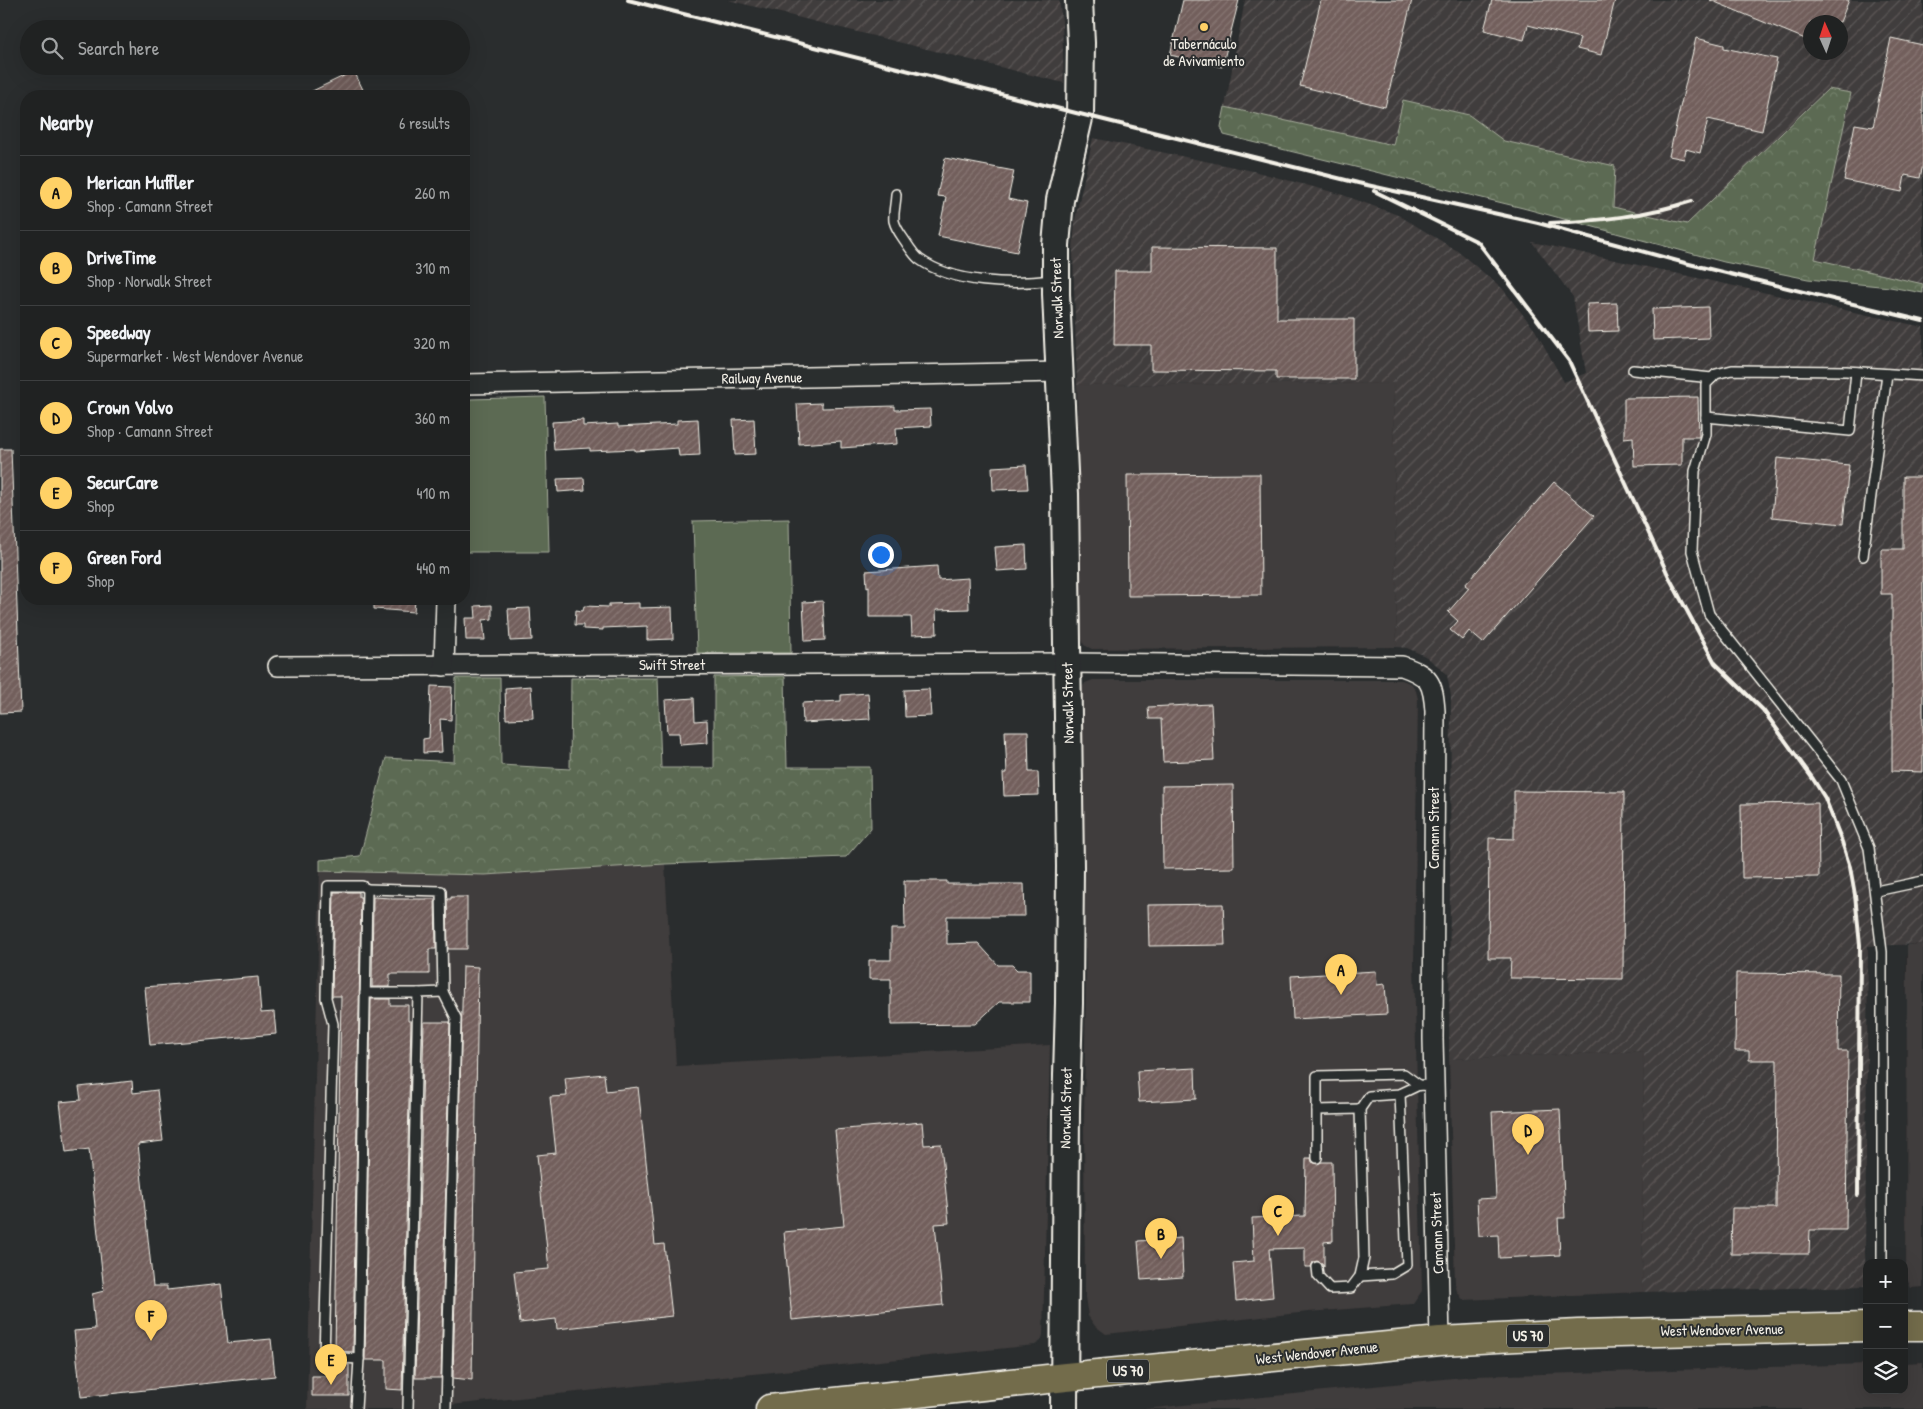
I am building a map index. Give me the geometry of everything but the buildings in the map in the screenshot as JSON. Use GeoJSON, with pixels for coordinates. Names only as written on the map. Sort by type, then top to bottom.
{"type":"FeatureCollection","features":[{"type":"Feature","properties":{"kind":"highway"},"geometry":{"type":"LineString","coordinates":[[1908,1326],[1923,1326]]}},
{"type":"Feature","properties":{"kind":"highway","name":"West Wendover Avenue"},"geometry":{"type":"LineString","coordinates":[[770,1409],[1066,1377],[1440,1341],[1578,1334],[1863,1327]]}},
{"type":"Feature","properties":{"kind":"street","name":"Norwalk Street"},"geometry":{"type":"LineString","coordinates":[[1064,1409],[1066,1377],[1066,1111],[1070,924],[1065,494],[1056,280],[1057,222],[1060,200],[1080,114],[1081,42],[1079,0]]}},
{"type":"Feature","properties":{"kind":"street","name":"Railway Avenue"},"geometry":{"type":"LineString","coordinates":[[470,384],[1060,372]]}},
{"type":"Feature","properties":{"kind":"street"},"geometry":{"type":"LineString","coordinates":[[444,666],[446,605]]}},
{"type":"Feature","properties":{"kind":"street","name":"Swift Street"},"geometry":{"type":"LineString","coordinates":[[278,666],[1067,663]]}},
{"type":"Feature","properties":{"kind":"street","name":"Camann Street"},"geometry":{"type":"LineString","coordinates":[[1067,663],[1402,666],[1421,674],[1430,683],[1434,691],[1435,710],[1426,1086],[1440,1341]]}},
{"type":"Feature","properties":{"kind":"lane"},"geometry":{"type":"LineString","coordinates":[[896,194],[894,220],[898,231],[918,259],[936,269],[954,276],[1009,282],[1030,283],[1056,280]]}},
{"type":"Feature","properties":{"kind":"lane"},"geometry":{"type":"LineString","coordinates":[[1633,370],[1712,378]]}},
{"type":"Feature","properties":{"kind":"lane"},"geometry":{"type":"LineString","coordinates":[[1882,1259],[1882,952],[1876,891],[1869,848],[1841,780],[1709,614],[1692,551],[1695,471],[1706,434],[1706,384],[1716,374],[1732,370],[1856,372],[1923,376]]}},
{"type":"Feature","properties":{"kind":"lane"},"geometry":{"type":"LineString","coordinates":[[1706,417],[1850,431],[1856,372]]}},
{"type":"Feature","properties":{"kind":"lane"},"geometry":{"type":"LineString","coordinates":[[1863,556],[1887,374]]}},
{"type":"Feature","properties":{"kind":"lane"},"geometry":{"type":"LineString","coordinates":[[1876,891],[1923,881]]}},
{"type":"Feature","properties":{"kind":"lane"},"geometry":{"type":"LineString","coordinates":[[359,1359],[324,1357],[334,1024],[326,998],[328,886],[362,886],[368,890],[441,891],[443,992],[456,1018],[446,1409]]}},
{"type":"Feature","properties":{"kind":"lane"},"geometry":{"type":"LineString","coordinates":[[356,1409],[359,1359],[368,890]]}},
{"type":"Feature","properties":{"kind":"lane"},"geometry":{"type":"LineString","coordinates":[[365,993],[443,992]]}},
{"type":"Feature","properties":{"kind":"lane"},"geometry":{"type":"LineString","coordinates":[[408,1409],[418,993]]}},
{"type":"Feature","properties":{"kind":"lane"},"geometry":{"type":"LineString","coordinates":[[1317,1158],[1317,1076],[1404,1074],[1426,1086]]}},
{"type":"Feature","properties":{"kind":"lane"},"geometry":{"type":"LineString","coordinates":[[1317,1267],[1318,1276],[1330,1289],[1351,1288],[1360,1276],[1364,1258],[1360,1109],[1369,1096],[1400,1094],[1426,1086]]}},
{"type":"Feature","properties":{"kind":"lane"},"geometry":{"type":"LineString","coordinates":[[1360,1276],[1392,1274],[1406,1265],[1400,1094]]}},
{"type":"Feature","properties":{"kind":"lane"},"geometry":{"type":"LineString","coordinates":[[1317,1110],[1360,1109]]}},
{"type":"Feature","properties":{"kind":"shaded area"},"geometry":{"type":"Polygon","coordinates":[[[728,0],[1059,0],[1062,21],[1064,83],[728,0]]]}},
{"type":"Feature","properties":{"kind":"shaded area"},"geometry":{"type":"Polygon","coordinates":[[[1245,0],[1923,0],[1923,284],[1815,259],[1851,93],[1828,89],[1687,224],[1613,207],[1615,166],[1503,141],[1468,115],[1403,100],[1393,145],[1225,107],[1245,0]]]}},
{"type":"Feature","properties":{"kind":"shaded area"},"geometry":{"type":"Polygon","coordinates":[[[1093,138],[1253,171],[1340,194],[1398,215],[1456,250],[1502,288],[1535,330],[1564,382],[1586,373],[1573,297],[1532,242],[1923,327],[1923,944],[1868,946],[1865,1259],[1863,1259],[1863,1286],[1642,1292],[1644,1051],[1449,1059],[1451,696],[1447,675],[1439,667],[1425,656],[1407,648],[1397,647],[1393,383],[1077,385],[1073,251],[1075,220],[1093,138]]]}},
{"type":"Feature","properties":{"kind":"shaded area"},"geometry":{"type":"Polygon","coordinates":[[[1393,383],[1397,647],[1092,649],[1084,645],[1081,637],[1077,385],[1393,383]]]}},
{"type":"Feature","properties":{"kind":"shaded area"},"geometry":{"type":"Polygon","coordinates":[[[1093,680],[1402,680],[1412,684],[1416,691],[1418,699],[1414,964],[1422,1291],[1413,1304],[1308,1312],[1106,1334],[1095,1326],[1088,1316],[1085,1297],[1084,1126],[1086,974],[1081,689],[1085,683],[1093,680]]]}},
{"type":"Feature","properties":{"kind":"shaded area"},"geometry":{"type":"Polygon","coordinates":[[[665,864],[676,1066],[1050,1045],[1043,1335],[1041,1341],[1035,1345],[412,1409],[307,1409],[320,871],[485,875],[665,864]]]}},
{"type":"Feature","properties":{"kind":"shaded area"},"geometry":{"type":"Polygon","coordinates":[[[1923,944],[1923,1287],[1911,1288],[1908,1281],[1908,1259],[1906,1259],[1907,945],[1923,944]]]}},
{"type":"Feature","properties":{"kind":"shaded area"},"geometry":{"type":"Polygon","coordinates":[[[1644,1051],[1642,1292],[1463,1300],[1455,1284],[1449,1059],[1644,1051]]]}},
{"type":"Feature","properties":{"kind":"shaded area"},"geometry":{"type":"Polygon","coordinates":[[[1923,1362],[1923,1409],[1144,1409],[1473,1376],[1863,1364],[1863,1394],[1908,1394],[1908,1363],[1923,1362]]]}},
{"type":"Feature","properties":{"kind":"green space"},"geometry":{"type":"Polygon","coordinates":[[[1828,89],[1851,93],[1815,259],[1923,284],[1923,293],[1890,287],[1808,279],[1724,262],[1523,208],[1224,135],[1221,127],[1225,107],[1393,145],[1403,100],[1469,115],[1504,141],[1615,166],[1613,207],[1687,224],[1828,89]]]}},
{"type":"Feature","properties":{"kind":"green space"},"geometry":{"type":"Polygon","coordinates":[[[545,397],[549,552],[470,552],[471,399],[545,397]]]}},
{"type":"Feature","properties":{"kind":"green space"},"geometry":{"type":"Polygon","coordinates":[[[789,519],[791,653],[697,653],[693,521],[789,519]]]}},
{"type":"Feature","properties":{"kind":"green space"},"geometry":{"type":"Polygon","coordinates":[[[785,676],[787,767],[870,767],[871,828],[846,857],[665,864],[485,875],[320,871],[320,860],[360,856],[386,758],[454,762],[456,678],[500,678],[501,765],[570,769],[571,678],[658,678],[661,768],[714,768],[714,677],[785,676]]]}},
{"type":"Feature","properties":{"kind":"railway"},"geometry":{"type":"LineString","coordinates":[[628,0],[1358,183],[1538,223],[1685,263],[1923,321]]}},
{"type":"Feature","properties":{"kind":"railway"},"geometry":{"type":"LineString","coordinates":[[1374,191],[1478,242],[1569,361],[1670,579],[1715,663],[1763,710],[1825,798],[1850,867],[1860,945],[1858,1195]]}},
{"type":"Feature","properties":{"kind":"railway"},"geometry":{"type":"LineString","coordinates":[[1550,223],[1622,217],[1692,201]]}},
{"type":"Feature","properties":{"kind":"place","name":"Tabernáculo de Avivamiento"},"geometry":{"type":"Point","coordinates":[1204,27]}},
{"type":"Feature","properties":{"kind":"place","name":"Merican Muffler"},"geometry":{"type":"Point","coordinates":[1341,995]}},
{"type":"Feature","properties":{"kind":"place","name":"Crown Volvo"},"geometry":{"type":"Point","coordinates":[1528,1155]}},
{"type":"Feature","properties":{"kind":"place","name":"Speedway"},"geometry":{"type":"Point","coordinates":[1278,1236]}},
{"type":"Feature","properties":{"kind":"place","name":"DriveTime"},"geometry":{"type":"Point","coordinates":[1161,1259]}},
{"type":"Feature","properties":{"kind":"place","name":"Green Ford"},"geometry":{"type":"Point","coordinates":[151,1341]}},
{"type":"Feature","properties":{"kind":"place","name":"SecurCare"},"geometry":{"type":"Point","coordinates":[331,1385]}}]}
